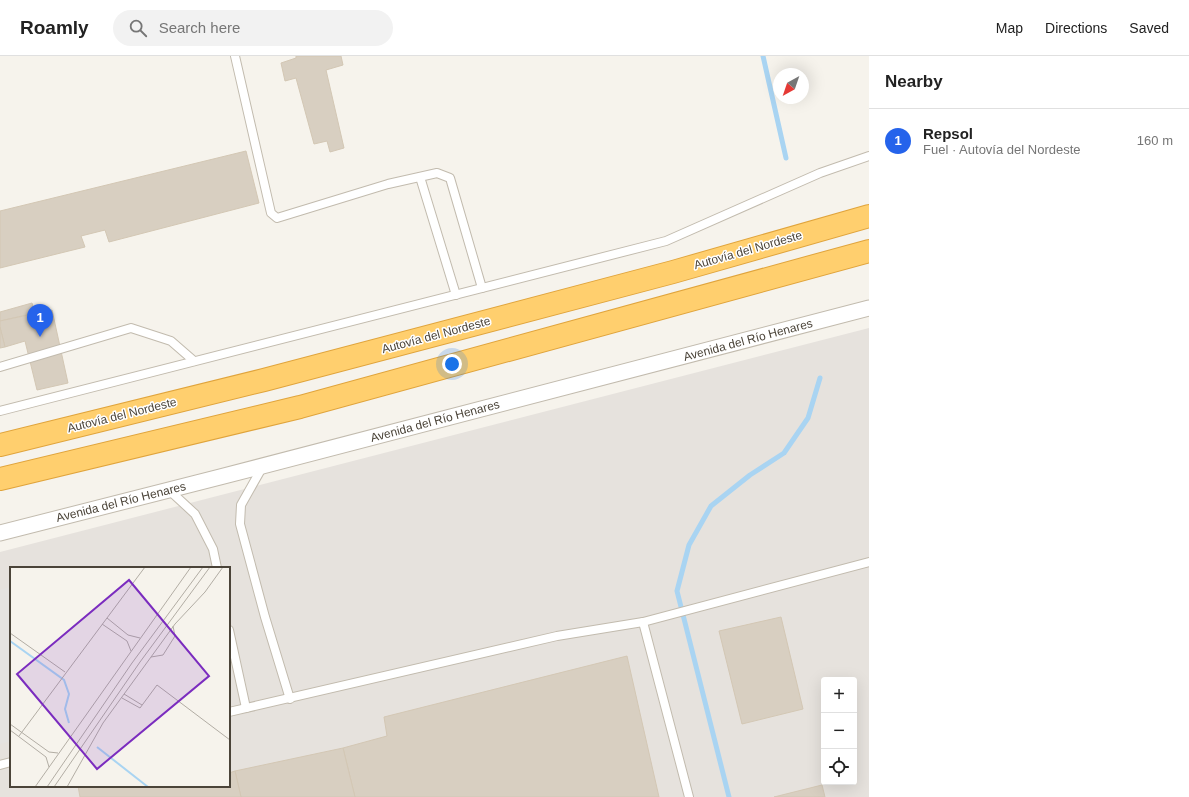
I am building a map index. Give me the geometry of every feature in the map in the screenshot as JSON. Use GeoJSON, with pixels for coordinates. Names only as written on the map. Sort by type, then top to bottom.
{"type":"FeatureCollection","features":[{"type":"Feature","properties":{"kind":"highway","name":"Autovía del Nordeste"},"geometry":{"type":"LineString","coordinates":[[0,445],[264,380],[673,272],[869,216]]}},
{"type":"Feature","properties":{"kind":"highway"},"geometry":{"type":"LineString","coordinates":[[0,479],[300,407],[869,251]]}},
{"type":"Feature","properties":{"kind":"street","name":"Avenida del Río Henares"},"geometry":{"type":"LineString","coordinates":[[0,532],[263,466],[869,308]]}},
{"type":"Feature","properties":{"kind":"lane"},"geometry":{"type":"LineString","coordinates":[[235,56],[271,213],[278,218],[388,184],[437,173],[450,178],[482,288]]}},
{"type":"Feature","properties":{"kind":"lane"},"geometry":{"type":"LineString","coordinates":[[0,411],[666,241],[820,173],[869,156]]}},
{"type":"Feature","properties":{"kind":"lane"},"geometry":{"type":"LineString","coordinates":[[420,177],[456,295]]}},
{"type":"Feature","properties":{"kind":"lane"},"geometry":{"type":"LineString","coordinates":[[0,367],[131,328],[171,341],[194,362]]}},
{"type":"Feature","properties":{"kind":"lane"},"geometry":{"type":"LineString","coordinates":[[263,466],[241,504],[240,524],[290,699]]}},
{"type":"Feature","properties":{"kind":"lane"},"geometry":{"type":"LineString","coordinates":[[169,490],[195,514],[213,549],[217,567]]}},
{"type":"Feature","properties":{"kind":"lane"},"geometry":{"type":"LineString","coordinates":[[230,712],[557,636],[644,622],[869,562]]}},
{"type":"Feature","properties":{"kind":"lane"},"geometry":{"type":"LineString","coordinates":[[644,622],[689,797]]}},
{"type":"Feature","properties":{"kind":"lane"},"geometry":{"type":"LineString","coordinates":[[230,635],[246,708]]}},
{"type":"Feature","properties":{"kind":"lane"},"geometry":{"type":"LineString","coordinates":[[0,765],[10,762]]}},
{"type":"Feature","properties":{"kind":"shaded area"},"geometry":{"type":"Polygon","coordinates":[[[869,328],[869,797],[0,797],[0,552],[869,328]]]}},
{"type":"Feature","properties":{"kind":"shaded area"},"geometry":{"type":"Polygon","coordinates":[[[10,587],[10,741],[0,744],[0,590],[10,587]]]}},
{"type":"Feature","properties":{"kind":"building"},"geometry":{"type":"Polygon","coordinates":[[[296,56],[341,56],[343,65],[326,70],[344,148],[330,152],[327,141],[314,144],[296,78],[285,81],[281,63],[296,58],[296,56]]]}},
{"type":"Feature","properties":{"kind":"building"},"geometry":{"type":"Polygon","coordinates":[[[246,151],[259,203],[109,242],[105,230],[81,236],[85,247],[0,268],[0,211],[246,151]]]}},
{"type":"Feature","properties":{"kind":"building"},"geometry":{"type":"Polygon","coordinates":[[[32,303],[35,313],[0,321],[0,312],[32,303]]]}},
{"type":"Feature","properties":{"kind":"building"},"geometry":{"type":"Polygon","coordinates":[[[52,310],[68,383],[37,390],[25,341],[5,347],[0,321],[52,310]]]}},
{"type":"Feature","properties":{"kind":"building"},"geometry":{"type":"Polygon","coordinates":[[[0,327],[5,347],[0,348],[0,327]]]}},
{"type":"Feature","properties":{"kind":"building"},"geometry":{"type":"Polygon","coordinates":[[[781,617],[803,709],[742,724],[719,631],[781,617]]]}},
{"type":"Feature","properties":{"kind":"building"},"geometry":{"type":"Polygon","coordinates":[[[627,656],[659,797],[355,797],[343,748],[387,736],[384,717],[627,656]]]}},
{"type":"Feature","properties":{"kind":"building"},"geometry":{"type":"Polygon","coordinates":[[[343,748],[355,797],[241,797],[235,771],[343,748]]]}},
{"type":"Feature","properties":{"kind":"building"},"geometry":{"type":"Polygon","coordinates":[[[235,771],[241,797],[80,797],[78,787],[230,787],[230,773],[235,771]]]}},
{"type":"Feature","properties":{"kind":"building"},"geometry":{"type":"Polygon","coordinates":[[[822,785],[825,797],[774,797],[822,785]]]}},
{"type":"Feature","properties":{"kind":"waterway"},"geometry":{"type":"LineString","coordinates":[[763,56],[786,158]]}},
{"type":"Feature","properties":{"kind":"waterway"},"geometry":{"type":"LineString","coordinates":[[729,797],[677,591],[689,545],[711,506],[750,475],[784,453],[808,418],[820,378]]}},
{"type":"Feature","properties":{"kind":"place","name":"Repsol"},"geometry":{"type":"Point","coordinates":[40,337]}}]}
